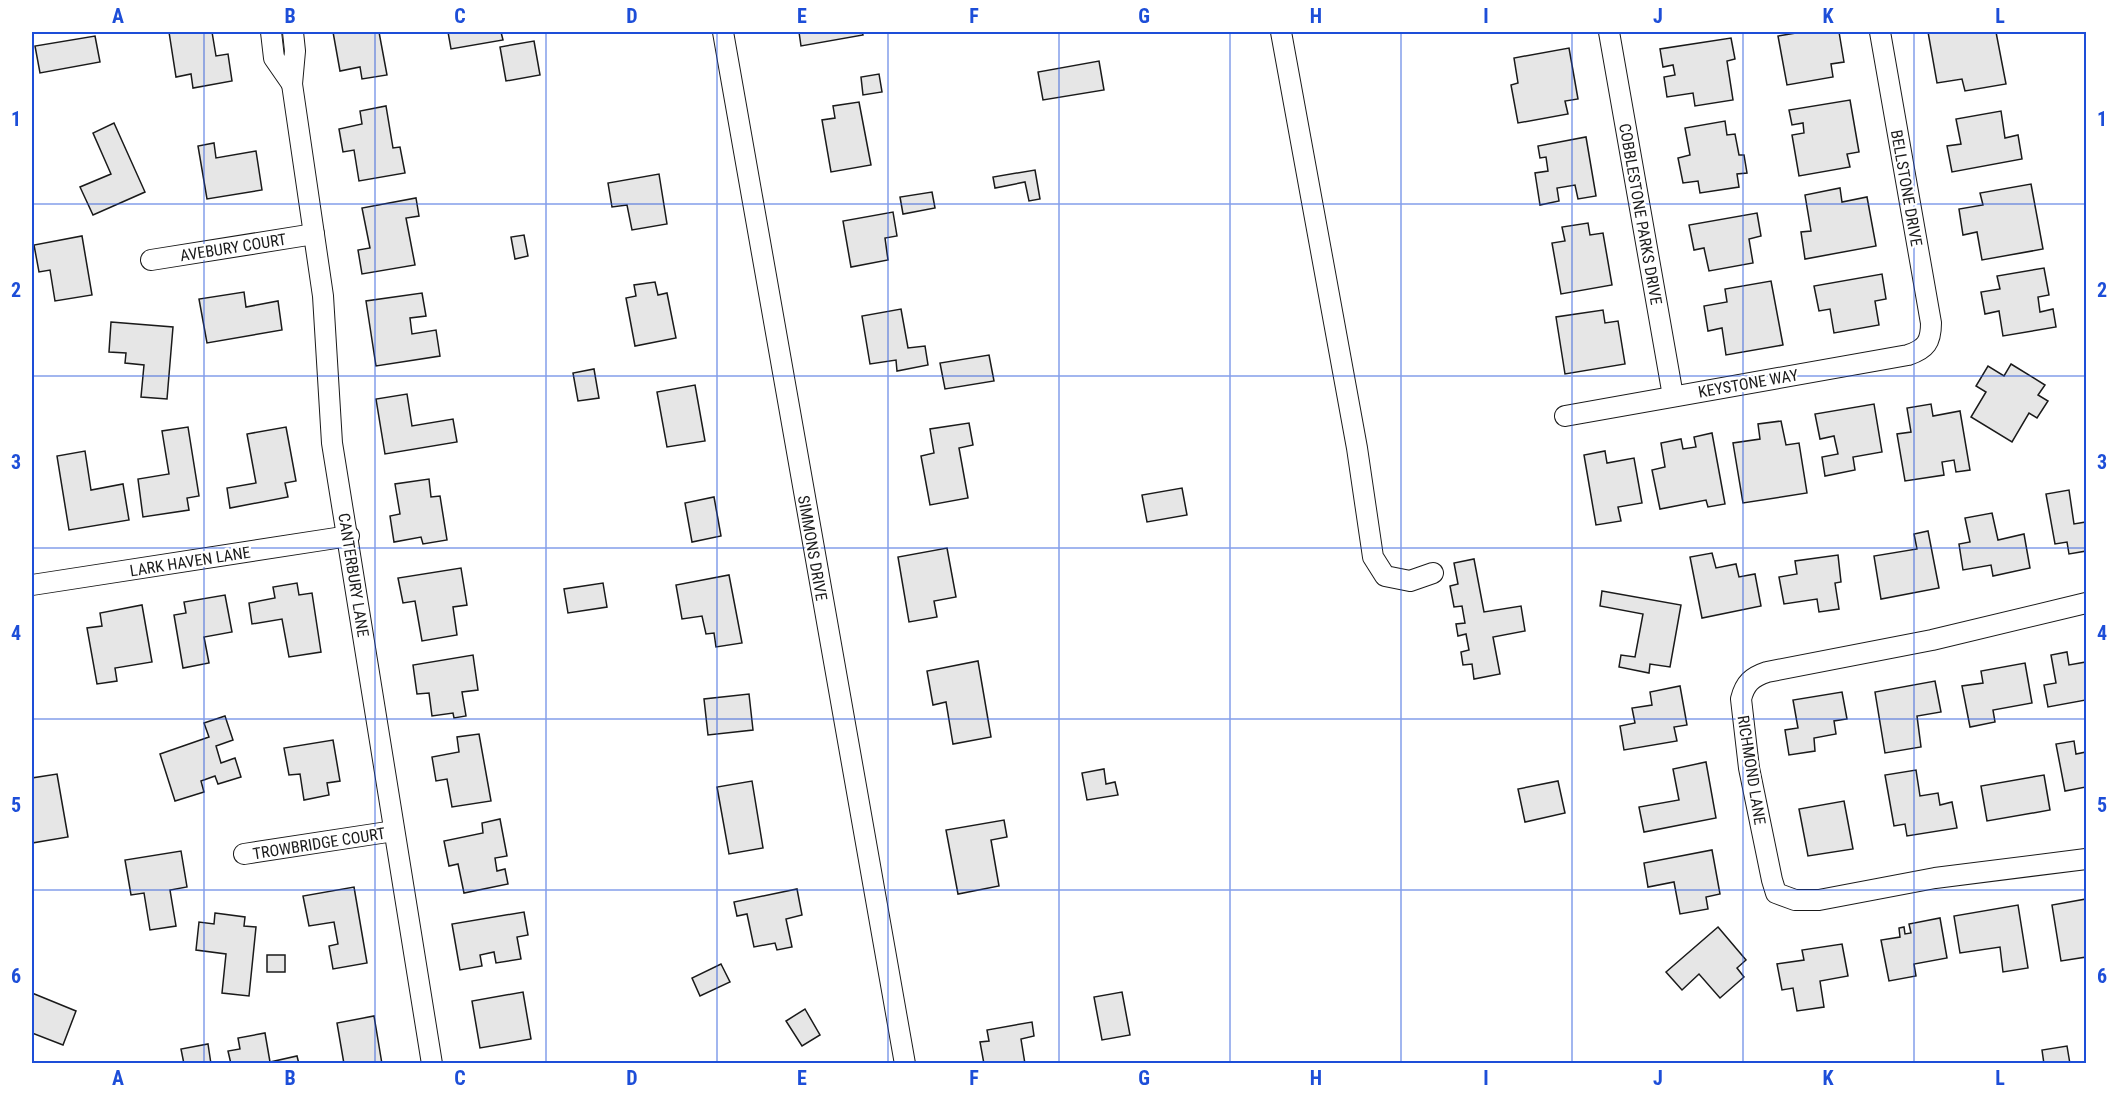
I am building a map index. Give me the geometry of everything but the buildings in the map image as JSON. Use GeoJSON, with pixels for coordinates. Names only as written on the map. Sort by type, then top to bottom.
{"type":"FeatureCollection","features":[{"type":"Feature","properties":{"kind":"street","name":"CANTERBURY LANE"},"geometry":{"type":"LineString","coordinates":[[271,32],[274,58],[292,84]]}},
{"type":"Feature","properties":{"kind":"street","name":"CANTERBURY LANE"},"geometry":{"type":"LineString","coordinates":[[293,32],[295,51],[292,84],[323,296],[332,443],[349,536],[432,1064]]}},
{"type":"Feature","properties":{"kind":"street","name":"SIMMONS DRIVE"},"geometry":{"type":"LineString","coordinates":[[723,32],[905,1064]]}},
{"type":"Feature","properties":{"kind":"street"},"geometry":{"type":"LineString","coordinates":[[1281,32],[1357,448],[1373,557],[1385,576],[1410,581],[1433,573]]}},
{"type":"Feature","properties":{"kind":"street","name":"COBBLESTONE PARKS DRIVE"},"geometry":{"type":"LineString","coordinates":[[1609,32],[1672,396]]}},
{"type":"Feature","properties":{"kind":"street","name":"BELLSTONE DRIVE"},"geometry":{"type":"LineString","coordinates":[[1880,32],[1931,323],[1931,337],[1928,345]]}},
{"type":"Feature","properties":{"kind":"street","name":"AVEBURY COURT"},"geometry":{"type":"LineString","coordinates":[[152,260],[314,234]]}},
{"type":"Feature","properties":{"kind":"street","name":"KEYSTONE WAY"},"geometry":{"type":"LineString","coordinates":[[1565,416],[1908,355],[1928,345]]}},
{"type":"Feature","properties":{"kind":"street","name":"LARK HAVEN LANE"},"geometry":{"type":"LineString","coordinates":[[32,585],[349,536]]}},
{"type":"Feature","properties":{"kind":"street","name":"RICHMOND LANE"},"geometry":{"type":"LineString","coordinates":[[2086,603],[1932,640],[1767,672],[1752,677],[1741,699],[1749,768],[1776,893],[1795,900],[1818,900],[1935,878],[2086,859]]}},
{"type":"Feature","properties":{"kind":"street","name":"TROWBRIDGE COURT"},"geometry":{"type":"LineString","coordinates":[[244,854],[394,831]]}}]}
